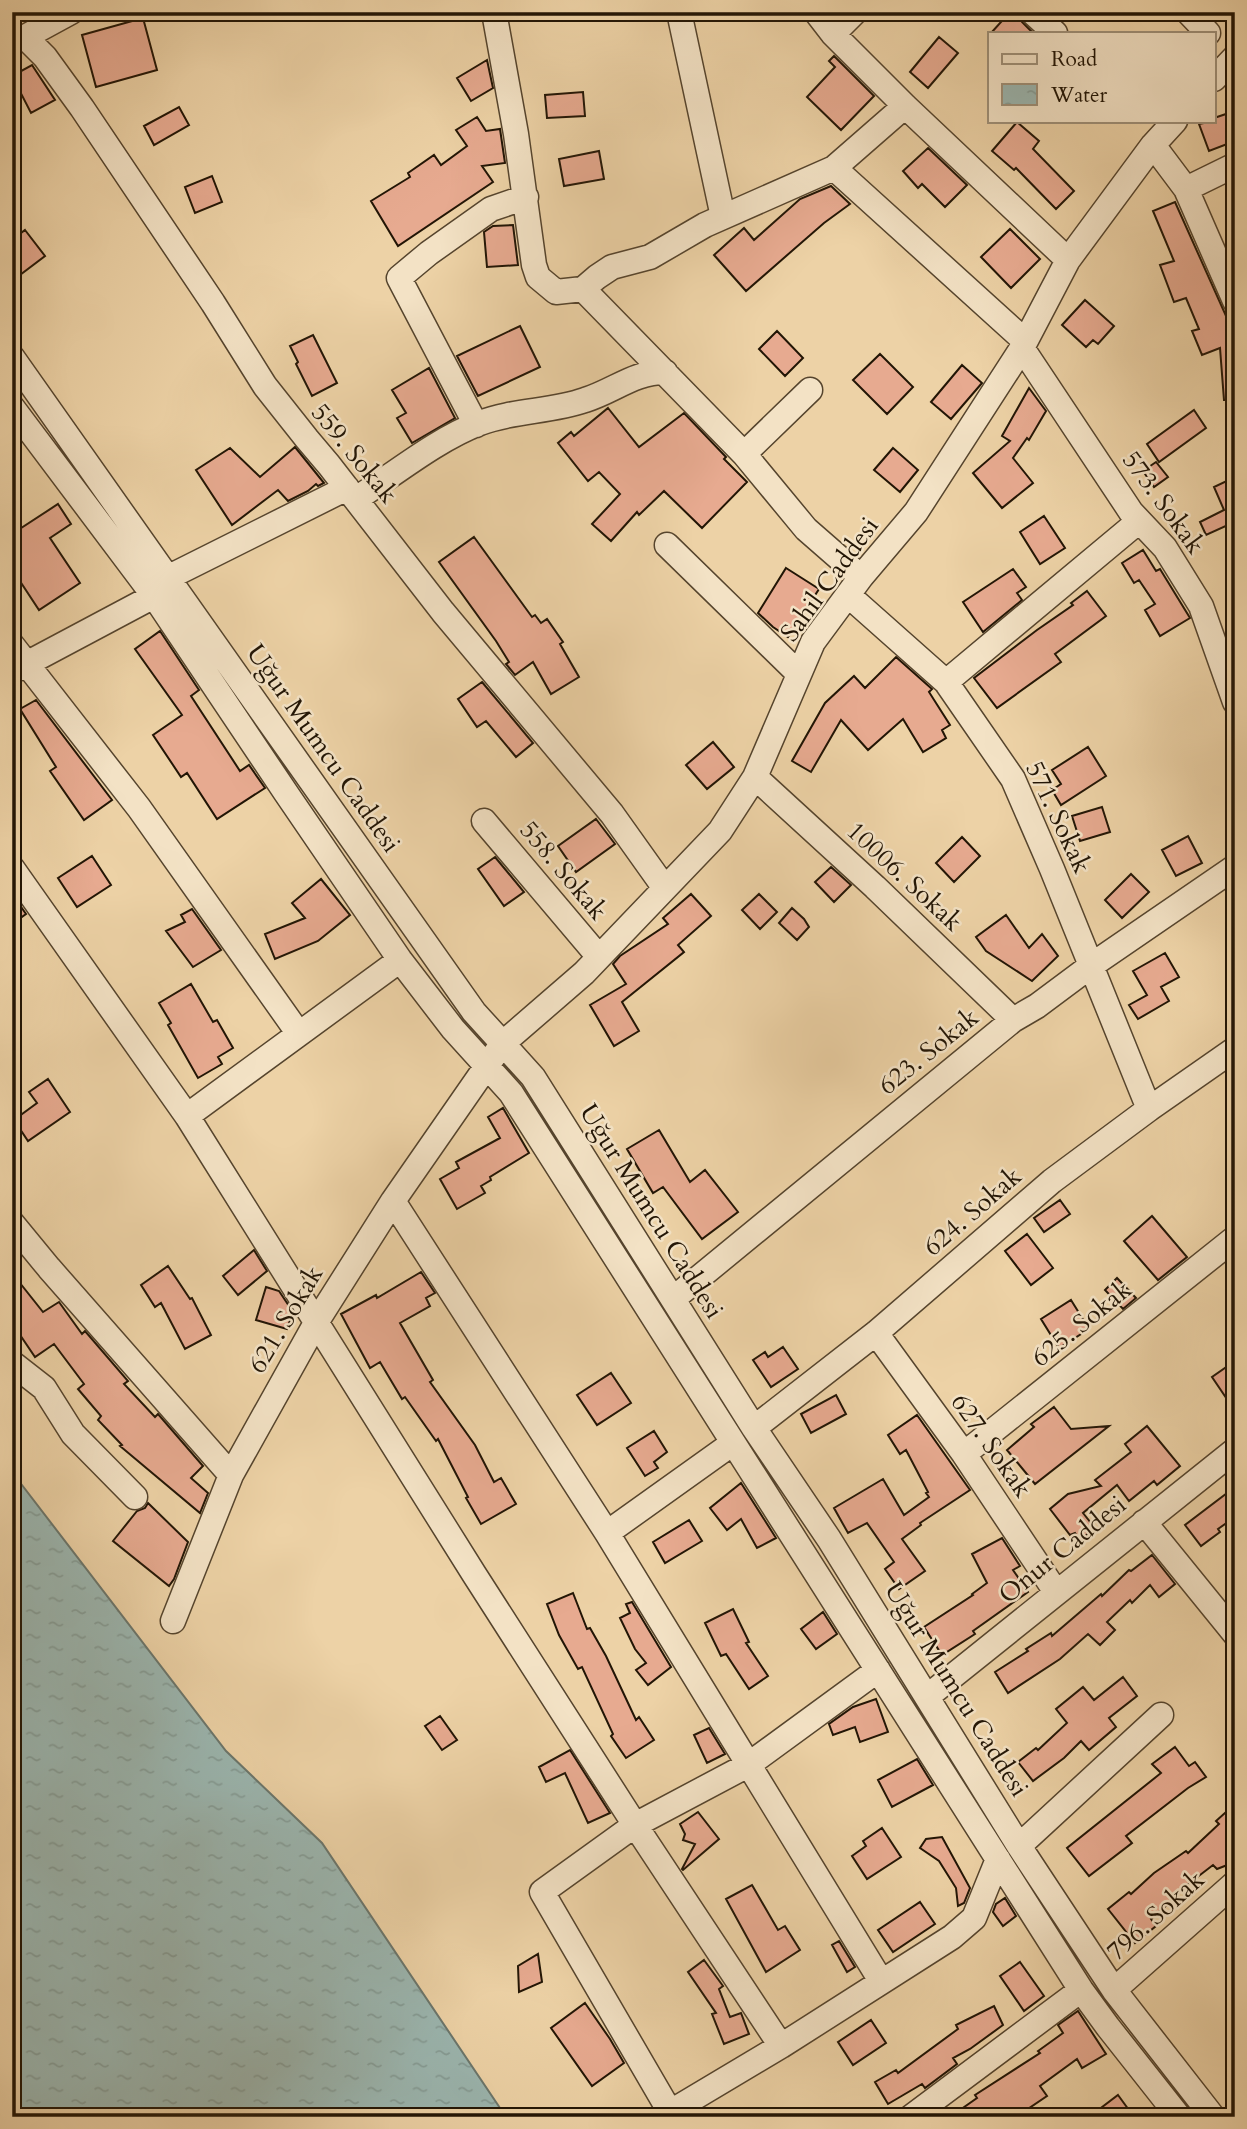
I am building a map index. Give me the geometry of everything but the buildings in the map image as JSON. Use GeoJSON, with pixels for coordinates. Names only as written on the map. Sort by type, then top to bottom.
{"type":"FeatureCollection","features":[{"type":"Feature","properties":{"kind":"street"},"geometry":{"type":"LineString","coordinates":[[19,39],[71,12]]}},
{"type":"Feature","properties":{"kind":"street"},"geometry":{"type":"LineString","coordinates":[[494,12],[526,198],[534,265],[538,277],[556,292],[583,289],[612,267],[650,257],[705,225],[834,168],[905,106]]}},
{"type":"Feature","properties":{"kind":"street"},"geometry":{"type":"LineString","coordinates":[[679,12],[723,217]]}},
{"type":"Feature","properties":{"kind":"street"},"geometry":{"type":"LineString","coordinates":[[816,12],[833,34],[905,106],[1068,260]]}},
{"type":"Feature","properties":{"kind":"street"},"geometry":{"type":"LineString","coordinates":[[833,34],[855,12]]}},
{"type":"Feature","properties":{"kind":"street"},"geometry":{"type":"LineString","coordinates":[[1032,12],[1054,32]]}},
{"type":"Feature","properties":{"kind":"street"},"geometry":{"type":"LineString","coordinates":[[1188,12],[1207,32]]}},
{"type":"Feature","properties":{"kind":"street","name":"559. Sokak"},"geometry":{"type":"LineString","coordinates":[[19,39],[45,57],[82,107],[213,303],[264,386],[443,612],[612,814],[664,887]]}},
{"type":"Feature","properties":{"kind":"street"},"geometry":{"type":"LineString","coordinates":[[1216,41],[1234,58],[1216,77]]}},
{"type":"Feature","properties":{"kind":"street"},"geometry":{"type":"LineString","coordinates":[[1160,130],[1235,301]]}},
{"type":"Feature","properties":{"kind":"street","name":"Sahil Caddesi"},"geometry":{"type":"LineString","coordinates":[[486,1068],[502,1044],[584,973],[720,831],[755,777],[813,642],[916,512],[1024,344],[1068,260],[1160,130]]}},
{"type":"Feature","properties":{"kind":"street"},"geometry":{"type":"LineString","coordinates":[[1186,189],[1235,165]]}},
{"type":"Feature","properties":{"kind":"street","name":"573. Sokak"},"geometry":{"type":"LineString","coordinates":[[834,168],[1024,344],[1131,513],[1165,548],[1201,606],[1235,702]]}},
{"type":"Feature","properties":{"kind":"street"},"geometry":{"type":"LineString","coordinates":[[475,425],[399,278],[491,209],[526,198]]}},
{"type":"Feature","properties":{"kind":"street","name":"571. Sokak"},"geometry":{"type":"LineString","coordinates":[[583,289],[744,454],[855,586],[946,682],[1013,779],[1092,965],[1149,1109]]}},
{"type":"Feature","properties":{"kind":"street","name":"Uğur Mumcu Caddesi"},"geometry":{"type":"LineString","coordinates":[[12,357],[400,960],[453,1029],[511,1093],[1081,1990],[1178,2117]]}},
{"type":"Feature","properties":{"kind":"street"},"geometry":{"type":"LineString","coordinates":[[299,1034],[139,808],[17,660],[351,493],[475,425],[500,416],[584,401],[636,376],[665,372]]}},
{"type":"Feature","properties":{"kind":"street"},"geometry":{"type":"LineString","coordinates":[[744,454],[810,390]]}},
{"type":"Feature","properties":{"kind":"street","name":"Uğur Mumcu Caddesi"},"geometry":{"type":"LineString","coordinates":[[12,407],[160,587],[474,1012],[533,1077],[754,1428],[829,1539],[1019,1846],[1115,1990],[1213,2117]]}},
{"type":"Feature","properties":{"kind":"street"},"geometry":{"type":"LineString","coordinates":[[946,682],[1139,521]]}},
{"type":"Feature","properties":{"kind":"street"},"geometry":{"type":"LineString","coordinates":[[667,545],[799,674]]}},
{"type":"Feature","properties":{"kind":"street","name":"10006. Sokak"},"geometry":{"type":"LineString","coordinates":[[755,777],[875,887],[1013,1020]]}},
{"type":"Feature","properties":{"kind":"street","name":"558. Sokak"},"geometry":{"type":"LineString","coordinates":[[484,821],[598,957]]}},
{"type":"Feature","properties":{"kind":"street","name":"623. Sokak"},"geometry":{"type":"LineString","coordinates":[[673,1299],[1013,1020],[1235,867]]}},
{"type":"Feature","properties":{"kind":"street"},"geometry":{"type":"LineString","coordinates":[[12,868],[187,1116],[474,1574],[781,2046]]}},
{"type":"Feature","properties":{"kind":"street"},"geometry":{"type":"LineString","coordinates":[[187,1116],[400,960]]}},
{"type":"Feature","properties":{"kind":"street","name":"624. Sokak"},"geometry":{"type":"LineString","coordinates":[[754,1428],[876,1333],[1052,1181],[1235,1049]]}},
{"type":"Feature","properties":{"kind":"street","name":"621. Sokak"},"geometry":{"type":"LineString","coordinates":[[173,1621],[230,1475],[317,1321],[393,1201],[486,1068]]}},
{"type":"Feature","properties":{"kind":"street"},"geometry":{"type":"LineString","coordinates":[[393,1201],[607,1533],[881,1981]]}},
{"type":"Feature","properties":{"kind":"street"},"geometry":{"type":"LineString","coordinates":[[12,1223],[230,1475]]}},
{"type":"Feature","properties":{"kind":"street","name":"625. Sokak"},"geometry":{"type":"LineString","coordinates":[[964,1454],[1235,1238]]}},
{"type":"Feature","properties":{"kind":"street","name":"627. Sokak"},"geometry":{"type":"LineString","coordinates":[[876,1333],[964,1454],[1056,1592]]}},
{"type":"Feature","properties":{"kind":"street"},"geometry":{"type":"LineString","coordinates":[[12,1363],[44,1388],[73,1434],[135,1497]]}},
{"type":"Feature","properties":{"kind":"street"},"geometry":{"type":"LineString","coordinates":[[607,1533],[733,1443]]}},
{"type":"Feature","properties":{"kind":"street","name":"Onur Caddesi"},"geometry":{"type":"LineString","coordinates":[[928,1696],[1235,1450]]}},
{"type":"Feature","properties":{"kind":"street"},"geometry":{"type":"LineString","coordinates":[[1144,1522],[1235,1634]]}},
{"type":"Feature","properties":{"kind":"street"},"geometry":{"type":"LineString","coordinates":[[878,1670],[748,1765],[635,1825],[542,1892],[666,2114],[781,2046],[952,1937],[974,1918],[998,1859]]}},
{"type":"Feature","properties":{"kind":"street"},"geometry":{"type":"LineString","coordinates":[[1019,1846],[1161,1715]]}},
{"type":"Feature","properties":{"kind":"street","name":"796. Sokak"},"geometry":{"type":"LineString","coordinates":[[1115,1990],[1235,1884]]}},
{"type":"Feature","properties":{"kind":"street"},"geometry":{"type":"LineString","coordinates":[[911,2117],[1081,1990]]}},
{"type":"Feature","properties":{"kind":"water"},"geometry":{"type":"Polygon","coordinates":[[[12,1472],[226,1751],[322,1843],[506,2117],[12,2117],[12,1472]]]}}]}
